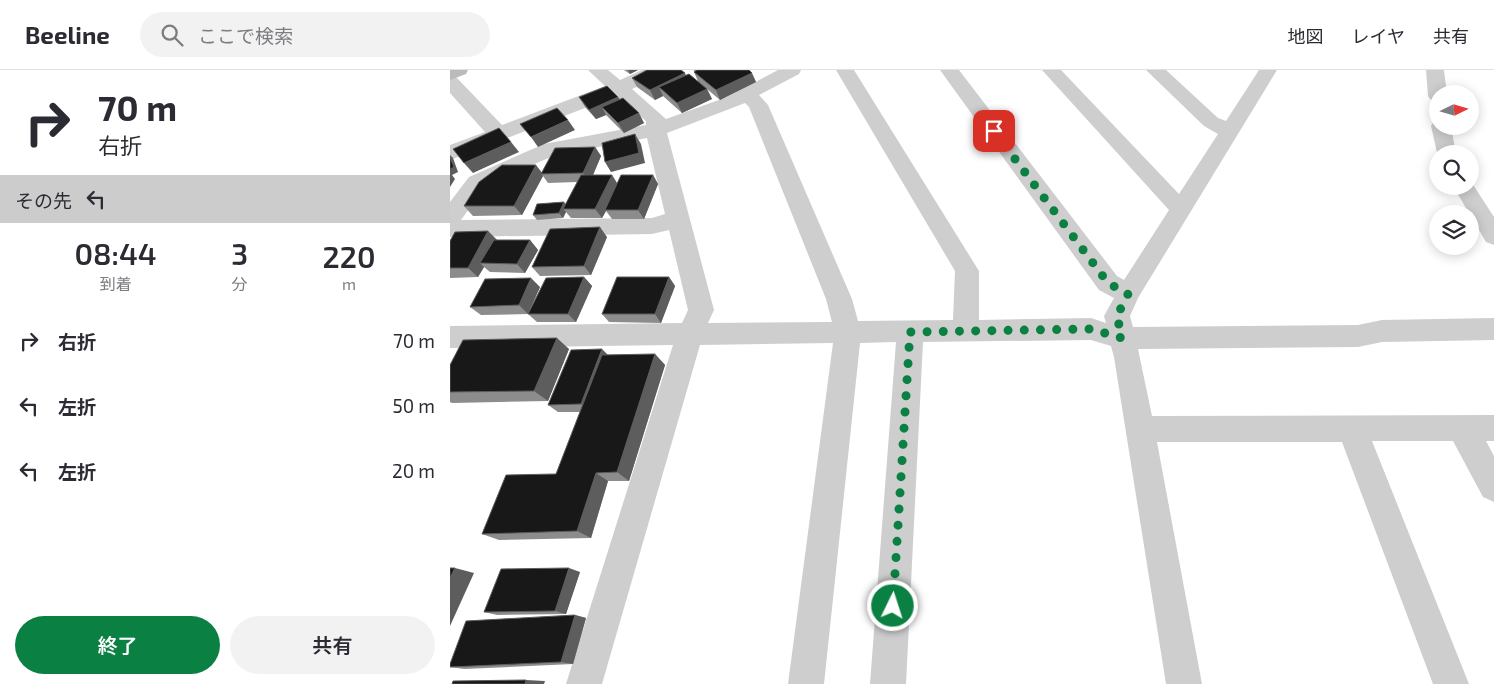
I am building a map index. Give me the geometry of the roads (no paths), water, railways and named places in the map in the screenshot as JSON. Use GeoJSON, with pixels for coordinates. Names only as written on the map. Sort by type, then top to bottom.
{"type":"FeatureCollection","features":[{"type":"Feature","properties":{"kind":"street"},"geometry":{"type":"LineString","coordinates":[[450,74],[459,70]]}},
{"type":"Feature","properties":{"kind":"street"},"geometry":{"type":"LineString","coordinates":[[584,684],[690,334],[701,310],[655,130],[656,119],[597,70]]}},
{"type":"Feature","properties":{"kind":"street"},"geometry":{"type":"LineString","coordinates":[[450,153],[618,88],[656,70]]}},
{"type":"Feature","properties":{"kind":"street"},"geometry":{"type":"LineString","coordinates":[[450,218],[478,182],[532,157],[551,149],[655,130],[759,82],[792,70]]}},
{"type":"Feature","properties":{"kind":"street"},"geometry":{"type":"LineString","coordinates":[[845,70],[967,271],[966,331]]}},
{"type":"Feature","properties":{"kind":"street"},"geometry":{"type":"LineString","coordinates":[[949,70],[1108,283],[1128,294]]}},
{"type":"Feature","properties":{"kind":"street"},"geometry":{"type":"LineString","coordinates":[[1052,70],[1165,194],[1182,209]]}},
{"type":"Feature","properties":{"kind":"street"},"geometry":{"type":"LineString","coordinates":[[1155,70],[1211,122],[1231,132]]}},
{"type":"Feature","properties":{"kind":"street"},"geometry":{"type":"LineString","coordinates":[[1184,684],[1117,316],[1128,294],[1268,70]]}},
{"type":"Feature","properties":{"kind":"street"},"geometry":{"type":"LineString","coordinates":[[1434,70],[1436,85]]}},
{"type":"Feature","properties":{"kind":"street"},"geometry":{"type":"LineString","coordinates":[[450,82],[499,134]]}},
{"type":"Feature","properties":{"kind":"street"},"geometry":{"type":"LineString","coordinates":[[759,82],[758,105],[839,299],[848,332],[806,684]]}},
{"type":"Feature","properties":{"kind":"street"},"geometry":{"type":"LineString","coordinates":[[1469,195],[1494,236]]}},
{"type":"Feature","properties":{"kind":"street"},"geometry":{"type":"LineString","coordinates":[[450,229],[652,226],[679,219]]}},
{"type":"Feature","properties":{"kind":"street"},"geometry":{"type":"LineString","coordinates":[[457,344],[690,334],[1091,329],[1122,338],[1358,336],[1382,331],[1494,328]]}},
{"type":"Feature","properties":{"kind":"street"},"geometry":{"type":"LineString","coordinates":[[888,684],[910,332]]}},
{"type":"Feature","properties":{"kind":"street"},"geometry":{"type":"LineString","coordinates":[[1461,428],[1494,487]]}},
{"type":"Feature","properties":{"kind":"street"},"geometry":{"type":"LineString","coordinates":[[1139,429],[1494,428]]}},
{"type":"Feature","properties":{"kind":"street"},"geometry":{"type":"LineString","coordinates":[[1352,429],[1451,684]]}}]}
